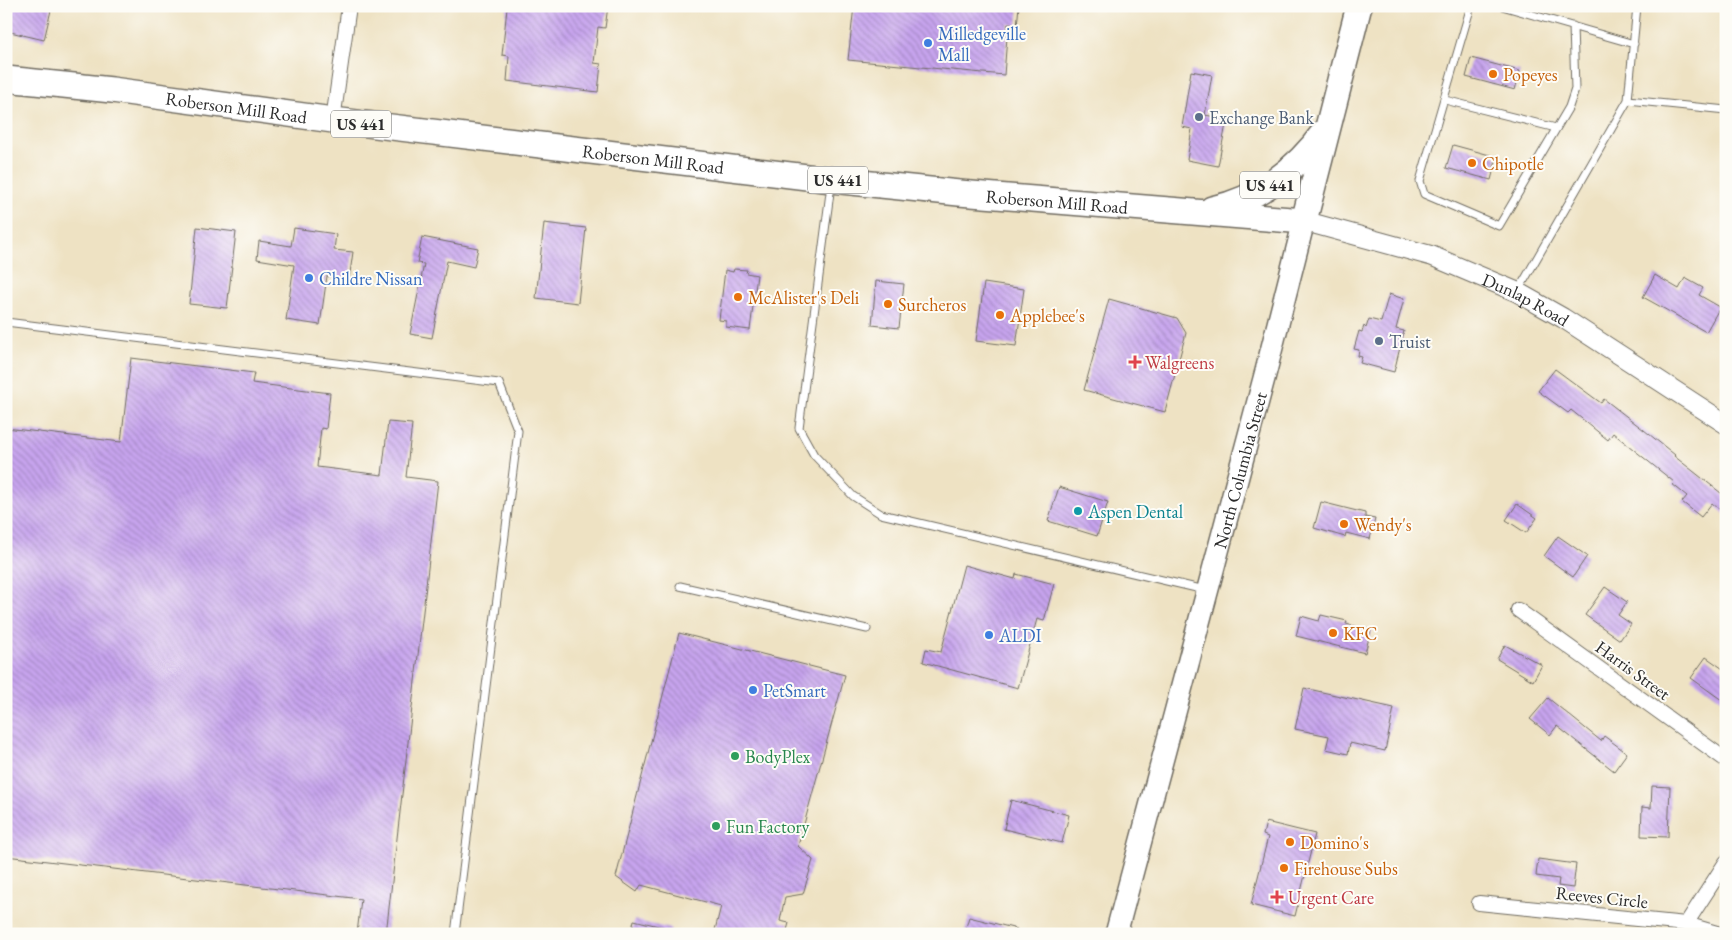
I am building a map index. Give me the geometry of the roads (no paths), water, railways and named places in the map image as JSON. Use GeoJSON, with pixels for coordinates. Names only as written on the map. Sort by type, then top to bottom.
{"type":"FeatureCollection","features":[{"type":"Feature","properties":{"kind":"highway","name":"North Columbia Street"},"geometry":{"type":"LineString","coordinates":[[1304,221],[1359,6]]}},
{"type":"Feature","properties":{"kind":"highway","name":"Roberson Mill Road"},"geometry":{"type":"LineString","coordinates":[[6,79],[112,90],[333,120],[832,180],[959,193],[1304,221]]}},
{"type":"Feature","properties":{"kind":"highway","name":"US 441"},"geometry":{"type":"LineString","coordinates":[[1193,212],[1226,206],[1246,199],[1274,183],[1313,147],[1329,126]]}},
{"type":"Feature","properties":{"kind":"main road","name":"Dunlap Road"},"geometry":{"type":"LineString","coordinates":[[1304,221],[1432,256],[1518,292],[1564,318],[1726,424]]}},
{"type":"Feature","properties":{"kind":"main road","name":"North Columbia Street"},"geometry":{"type":"LineString","coordinates":[[1116,934],[1208,591],[1304,221]]}},
{"type":"Feature","properties":{"kind":"street"},"geometry":{"type":"LineString","coordinates":[[333,120],[349,6]]}},
{"type":"Feature","properties":{"kind":"street","name":"Harris Street"},"geometry":{"type":"LineString","coordinates":[[1518,610],[1726,760]]}},
{"type":"Feature","properties":{"kind":"street"},"geometry":{"type":"LineString","coordinates":[[1686,924],[1726,862]]}},
{"type":"Feature","properties":{"kind":"street","name":"Reeves Circle"},"geometry":{"type":"LineString","coordinates":[[1479,902],[1686,924],[1720,934]]}},
{"type":"Feature","properties":{"kind":"lane"},"geometry":{"type":"LineString","coordinates":[[1471,6],[1420,181],[1424,194],[1499,226],[1569,107],[1575,89],[1573,26]]}},
{"type":"Feature","properties":{"kind":"lane"},"geometry":{"type":"LineString","coordinates":[[1502,6],[1634,44]]}},
{"type":"Feature","properties":{"kind":"lane"},"geometry":{"type":"LineString","coordinates":[[1518,292],[1628,100],[1637,6]]}},
{"type":"Feature","properties":{"kind":"lane"},"geometry":{"type":"LineString","coordinates":[[1445,100],[1556,128]]}},
{"type":"Feature","properties":{"kind":"lane"},"geometry":{"type":"LineString","coordinates":[[1628,100],[1726,110]]}},
{"type":"Feature","properties":{"kind":"lane"},"geometry":{"type":"LineString","coordinates":[[832,180],[799,428],[814,454],[821,462],[853,496],[881,514],[1208,591]]}},
{"type":"Feature","properties":{"kind":"lane"},"geometry":{"type":"LineString","coordinates":[[6,322],[499,383],[518,431],[455,934]]}},
{"type":"Feature","properties":{"kind":"lane"},"geometry":{"type":"LineString","coordinates":[[680,586],[867,629]]}},
{"type":"Feature","properties":{"kind":"place","name":"Milledgeville Mall"},"geometry":{"type":"Point","coordinates":[928,43]}},
{"type":"Feature","properties":{"kind":"place","name":"Popeyes"},"geometry":{"type":"Point","coordinates":[1493,74]}},
{"type":"Feature","properties":{"kind":"place","name":"Exchange Bank"},"geometry":{"type":"Point","coordinates":[1199,117]}},
{"type":"Feature","properties":{"kind":"place","name":"Chipotle"},"geometry":{"type":"Point","coordinates":[1472,163]}},
{"type":"Feature","properties":{"kind":"place","name":"Childre Nissan"},"geometry":{"type":"Point","coordinates":[309,278]}},
{"type":"Feature","properties":{"kind":"place","name":"McAlister's Deli"},"geometry":{"type":"Point","coordinates":[738,297]}},
{"type":"Feature","properties":{"kind":"place","name":"Surcheros"},"geometry":{"type":"Point","coordinates":[888,304]}},
{"type":"Feature","properties":{"kind":"place","name":"Applebee's"},"geometry":{"type":"Point","coordinates":[1000,315]}},
{"type":"Feature","properties":{"kind":"place","name":"Truist"},"geometry":{"type":"Point","coordinates":[1379,341]}},
{"type":"Feature","properties":{"kind":"place","name":"Walgreens"},"geometry":{"type":"Point","coordinates":[1135,362]}},
{"type":"Feature","properties":{"kind":"place","name":"Aspen Dental"},"geometry":{"type":"Point","coordinates":[1078,511]}},
{"type":"Feature","properties":{"kind":"place","name":"Wendy's"},"geometry":{"type":"Point","coordinates":[1344,524]}},
{"type":"Feature","properties":{"kind":"place","name":"KFC"},"geometry":{"type":"Point","coordinates":[1333,633]}},
{"type":"Feature","properties":{"kind":"place","name":"ALDI"},"geometry":{"type":"Point","coordinates":[989,635]}},
{"type":"Feature","properties":{"kind":"place","name":"PetSmart"},"geometry":{"type":"Point","coordinates":[753,690]}},
{"type":"Feature","properties":{"kind":"place","name":"BodyPlex"},"geometry":{"type":"Point","coordinates":[735,756]}},
{"type":"Feature","properties":{"kind":"place","name":"Fun Factory"},"geometry":{"type":"Point","coordinates":[716,826]}},
{"type":"Feature","properties":{"kind":"place","name":"Domino's"},"geometry":{"type":"Point","coordinates":[1290,842]}},
{"type":"Feature","properties":{"kind":"place","name":"Firehouse Subs"},"geometry":{"type":"Point","coordinates":[1284,868]}},
{"type":"Feature","properties":{"kind":"place","name":"Urgent Care"},"geometry":{"type":"Point","coordinates":[1277,897]}}]}
